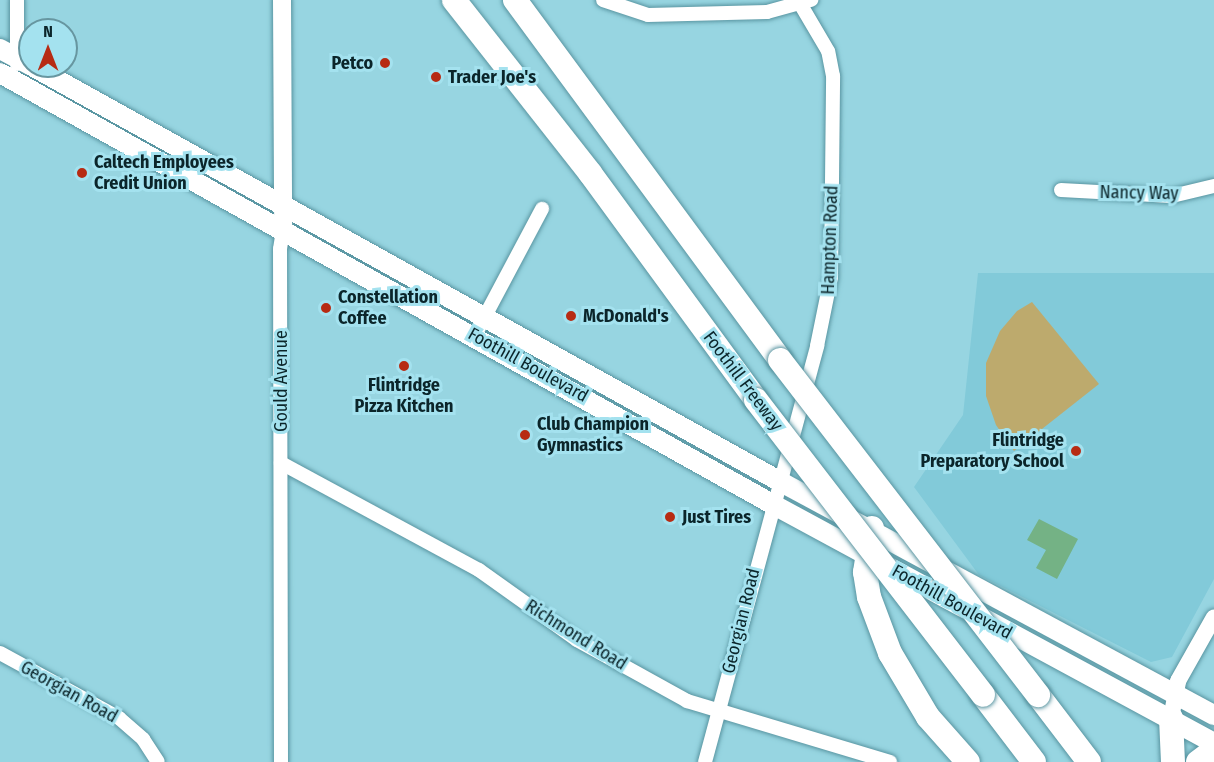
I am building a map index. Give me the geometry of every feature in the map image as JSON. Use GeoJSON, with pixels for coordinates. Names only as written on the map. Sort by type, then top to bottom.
{"type":"FeatureCollection","features":[{"type":"Feature","properties":{"kind":"highway","name":"Foothill Freeway"},"geometry":{"type":"LineString","coordinates":[[454,0],[590,173],[756,400],[1034,762]]}},
{"type":"Feature","properties":{"kind":"highway"},"geometry":{"type":"LineString","coordinates":[[515,0],[780,360],[1089,762]]}},
{"type":"Feature","properties":{"kind":"highway"},"geometry":{"type":"LineString","coordinates":[[872,528],[867,555],[869,597],[895,663],[928,717],[968,762]]}},
{"type":"Feature","properties":{"kind":"highway"},"geometry":{"type":"LineString","coordinates":[[1171,718],[1173,762]]}},
{"type":"Feature","properties":{"kind":"highway"},"geometry":{"type":"LineString","coordinates":[[1198,762],[1214,750]]}},
{"type":"Feature","properties":{"kind":"main road","name":"Gould Avenue"},"geometry":{"type":"LineString","coordinates":[[282,0],[283,229]]}},
{"type":"Feature","properties":{"kind":"main road","name":"Foothill Boulevard"},"geometry":{"type":"LineString","coordinates":[[0,73],[475,335],[774,505],[1214,743]]}},
{"type":"Feature","properties":{"kind":"main road","name":"Foothill Boulevard"},"geometry":{"type":"LineString","coordinates":[[54,78],[781,482],[872,528],[1214,716]]}},
{"type":"Feature","properties":{"kind":"street"},"geometry":{"type":"LineString","coordinates":[[17,0],[18,20]]}},
{"type":"Feature","properties":{"kind":"street"},"geometry":{"type":"LineString","coordinates":[[609,4],[648,15],[766,12],[803,1]]}},
{"type":"Feature","properties":{"kind":"street","name":"Hampton Road"},"geometry":{"type":"LineString","coordinates":[[781,482],[827,309],[832,255],[833,76],[828,51],[803,1]]}},
{"type":"Feature","properties":{"kind":"street"},"geometry":{"type":"LineString","coordinates":[[20,78],[20,84]]}},
{"type":"Feature","properties":{"kind":"street","name":"Nancy Way"},"geometry":{"type":"LineString","coordinates":[[1062,190],[1172,196],[1214,186]]}},
{"type":"Feature","properties":{"kind":"street"},"geometry":{"type":"LineString","coordinates":[[475,335],[542,209]]}},
{"type":"Feature","properties":{"kind":"street","name":"Gould Avenue"},"geometry":{"type":"LineString","coordinates":[[281,762],[280,249],[283,229]]}},
{"type":"Feature","properties":{"kind":"street","name":"Richmond Road"},"geometry":{"type":"LineString","coordinates":[[281,463],[479,570],[577,640],[687,701],[890,762]]}},
{"type":"Feature","properties":{"kind":"street","name":"Georgian Road"},"geometry":{"type":"LineString","coordinates":[[705,762],[781,482]]}},
{"type":"Feature","properties":{"kind":"street"},"geometry":{"type":"LineString","coordinates":[[1171,718],[1179,681],[1214,617]]}},
{"type":"Feature","properties":{"kind":"street","name":"Georgian Road"},"geometry":{"type":"LineString","coordinates":[[0,653],[119,718],[143,739],[158,762]]}},
{"type":"Feature","properties":{"kind":"shaded area","name":"Flintridge Preparatory School"},"geometry":{"type":"Polygon","coordinates":[[[978,273],[1214,273],[1214,579],[1172,657],[1151,662],[979,575],[914,487],[963,415],[978,273]]]}},
{"type":"Feature","properties":{"kind":"shaded area"},"geometry":{"type":"Polygon","coordinates":[[[1032,302],[1099,384],[1014,451],[996,425],[986,396],[986,363],[1000,331],[1017,311],[1032,302]]]}},
{"type":"Feature","properties":{"kind":"shaded area"},"geometry":{"type":"Polygon","coordinates":[[[1039,519],[1078,539],[1057,579],[1036,568],[1046,550],[1027,540],[1039,519]]]}},
{"type":"Feature","properties":{"kind":"place","name":"Petco"},"geometry":{"type":"Point","coordinates":[385,63]}},
{"type":"Feature","properties":{"kind":"place","name":"Trader Joe's"},"geometry":{"type":"Point","coordinates":[436,77]}},
{"type":"Feature","properties":{"kind":"place","name":"Caltech Employees Credit Union"},"geometry":{"type":"Point","coordinates":[82,173]}},
{"type":"Feature","properties":{"kind":"place","name":"Constellation Coffee"},"geometry":{"type":"Point","coordinates":[326,308]}},
{"type":"Feature","properties":{"kind":"place","name":"McDonald's"},"geometry":{"type":"Point","coordinates":[571,316]}},
{"type":"Feature","properties":{"kind":"place","name":"Flintridge Pizza Kitchen"},"geometry":{"type":"Point","coordinates":[404,366]}},
{"type":"Feature","properties":{"kind":"place","name":"Club Champion Gymnastics"},"geometry":{"type":"Point","coordinates":[525,435]}},
{"type":"Feature","properties":{"kind":"place","name":"Flintridge Preparatory School"},"geometry":{"type":"Point","coordinates":[1076,451]}},
{"type":"Feature","properties":{"kind":"place","name":"Just Tires"},"geometry":{"type":"Point","coordinates":[670,517]}}]}
